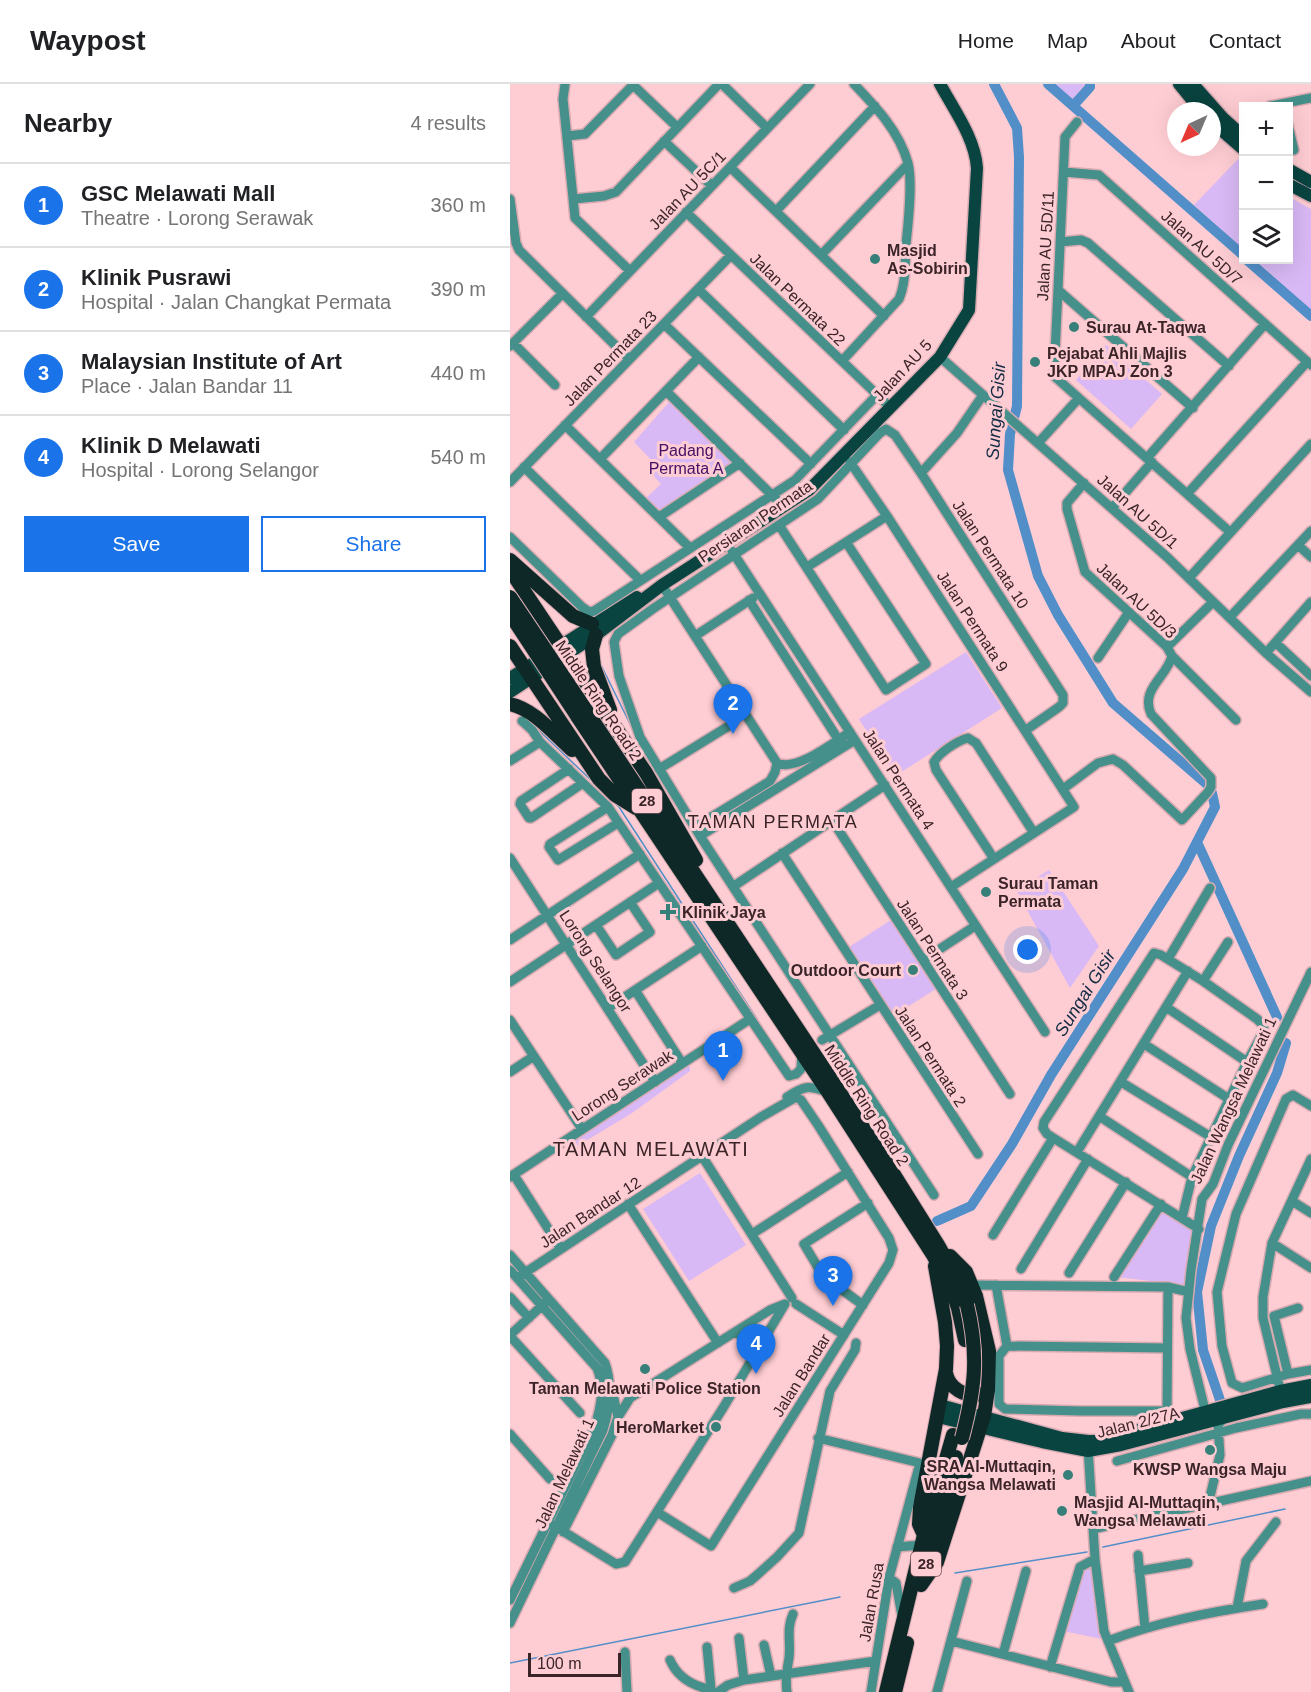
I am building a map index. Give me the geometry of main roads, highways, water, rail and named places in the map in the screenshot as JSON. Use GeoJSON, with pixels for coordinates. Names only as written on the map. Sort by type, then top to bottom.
{"type":"FeatureCollection","features":[{"type":"Feature","properties":{"kind":"highway"},"geometry":{"type":"LineString","coordinates":[[510,560],[573,616],[592,624],[594,667],[617,731]]}},
{"type":"Feature","properties":{"kind":"highway"},"geometry":{"type":"LineString","coordinates":[[510,570],[646,773],[695,859],[708,893]]}},
{"type":"Feature","properties":{"kind":"highway","name":"Middle Ring Road 2"},"geometry":{"type":"LineString","coordinates":[[510,597],[641,811],[807,1050],[828,1092],[960,1284],[973,1331],[975,1354],[972,1393],[922,1540],[886,1692]]}},
{"type":"Feature","properties":{"kind":"highway"},"geometry":{"type":"LineString","coordinates":[[510,645],[529,647],[536,644],[540,638],[541,627],[533,604]]}},
{"type":"Feature","properties":{"kind":"highway","name":"Middle Ring Road 2"},"geometry":{"type":"LineString","coordinates":[[510,614],[708,893],[936,1250],[951,1288],[965,1340],[964,1384],[957,1437],[895,1692]]}},
{"type":"Feature","properties":{"kind":"highway"},"geometry":{"type":"LineString","coordinates":[[510,645],[599,779],[615,795],[641,811]]}},
{"type":"Feature","properties":{"kind":"highway"},"geometry":{"type":"LineString","coordinates":[[554,712],[550,697],[552,689],[558,683],[573,678],[580,680],[589,688]]}},
{"type":"Feature","properties":{"kind":"highway"},"geometry":{"type":"LineString","coordinates":[[510,704],[529,712],[588,763]]}},
{"type":"Feature","properties":{"kind":"highway"},"geometry":{"type":"LineString","coordinates":[[921,1585],[937,1562],[982,1422],[988,1390],[989,1351],[972,1285],[966,1272],[936,1250]]}},
{"type":"Feature","properties":{"kind":"highway"},"geometry":{"type":"LineString","coordinates":[[922,1540],[919,1524],[924,1464],[939,1411],[946,1373],[947,1346],[936,1250]]}},
{"type":"Feature","properties":{"kind":"highway"},"geometry":{"type":"LineString","coordinates":[[946,1373],[950,1385],[955,1389],[975,1395],[988,1390]]}},
{"type":"Feature","properties":{"kind":"main road","name":"Jalan AU 5"},"geometry":{"type":"LineString","coordinates":[[592,624],[662,585],[809,490],[940,357],[969,310],[977,168],[972,143],[940,84]]}},
{"type":"Feature","properties":{"kind":"main road"},"geometry":{"type":"LineString","coordinates":[[1179,84],[1194,102]]}},
{"type":"Feature","properties":{"kind":"main road"},"geometry":{"type":"LineString","coordinates":[[1193,84],[1210,105],[1239,132]]}},
{"type":"Feature","properties":{"kind":"main road"},"geometry":{"type":"LineString","coordinates":[[1221,130],[1239,146]]}},
{"type":"Feature","properties":{"kind":"main road"},"geometry":{"type":"LineString","coordinates":[[1293,174],[1310,190]]}},
{"type":"Feature","properties":{"kind":"main road"},"geometry":{"type":"LineString","coordinates":[[1293,185],[1310,190]]}},
{"type":"Feature","properties":{"kind":"main road"},"geometry":{"type":"LineString","coordinates":[[510,692],[528,673],[563,650],[592,624]]}},
{"type":"Feature","properties":{"kind":"main road"},"geometry":{"type":"LineString","coordinates":[[510,678],[528,673]]}},
{"type":"Feature","properties":{"kind":"main road","name":"Jalan 2/27A"},"geometry":{"type":"LineString","coordinates":[[1088,1446],[1167,1416],[1204,1419],[1226,1416],[1311,1386]]}},
{"type":"Feature","properties":{"kind":"main road","name":"Jalan 2/27A"},"geometry":{"type":"LineString","coordinates":[[939,1411],[1062,1438],[1088,1446],[1121,1445],[1282,1396],[1311,1397]]}},
{"type":"Feature","properties":{"kind":"waterway","name":"Sungai Gisir"},"geometry":{"type":"LineString","coordinates":[[994,84],[1017,128],[1019,157],[1017,406],[1010,434],[1008,470],[1038,576],[1058,615],[1113,703],[1209,786]]}},
{"type":"Feature","properties":{"kind":"waterway"},"geometry":{"type":"LineString","coordinates":[[1048,84],[1239,252]]}},
{"type":"Feature","properties":{"kind":"waterway"},"geometry":{"type":"LineString","coordinates":[[1073,106],[1090,87],[1090,84]]}},
{"type":"Feature","properties":{"kind":"waterway"},"geometry":{"type":"LineString","coordinates":[[1252,264],[1311,316]]}},
{"type":"Feature","properties":{"kind":"waterway"},"geometry":{"type":"LineString","coordinates":[[600,663],[635,734]]}},
{"type":"Feature","properties":{"kind":"waterway"},"geometry":{"type":"LineString","coordinates":[[527,719],[593,782]]}},
{"type":"Feature","properties":{"kind":"waterway","name":"Sungai Gisir"},"geometry":{"type":"LineString","coordinates":[[937,1221],[971,1206],[1012,1144],[1051,1075],[1183,869],[1215,807],[1212,793]]}},
{"type":"Feature","properties":{"kind":"waterway"},"geometry":{"type":"LineString","coordinates":[[614,802],[757,1019]]}},
{"type":"Feature","properties":{"kind":"waterway"},"geometry":{"type":"LineString","coordinates":[[1197,842],[1277,1017]]}},
{"type":"Feature","properties":{"kind":"waterway"},"geometry":{"type":"LineString","coordinates":[[1220,1400],[1203,1350],[1197,1292],[1211,1226],[1239,1156],[1277,1073],[1286,1043]]}},
{"type":"Feature","properties":{"kind":"waterway"},"geometry":{"type":"LineString","coordinates":[[1103,1547],[1285,1509]]}},
{"type":"Feature","properties":{"kind":"waterway"},"geometry":{"type":"LineString","coordinates":[[955,1573],[1087,1552]]}},
{"type":"Feature","properties":{"kind":"waterway"},"geometry":{"type":"LineString","coordinates":[[510,1663],[840,1597]]}},
{"type":"Feature","properties":{"kind":"place","name":"Masjid As-Sobirin"},"geometry":{"type":"Point","coordinates":[875,259]}},
{"type":"Feature","properties":{"kind":"place","name":"Surau At-Taqwa"},"geometry":{"type":"Point","coordinates":[1074,327]}},
{"type":"Feature","properties":{"kind":"place","name":"Pejabat Ahli Majlis JKP MPAJ Zon 3"},"geometry":{"type":"Point","coordinates":[1035,362]}},
{"type":"Feature","properties":{"kind":"place","name":"Klinik Pusrawi"},"geometry":{"type":"Point","coordinates":[733,734]}},
{"type":"Feature","properties":{"kind":"place","name":"Surau Taman Permata"},"geometry":{"type":"Point","coordinates":[986,892]}},
{"type":"Feature","properties":{"kind":"place","name":"Klinik Jaya"},"geometry":{"type":"Point","coordinates":[668,912]}},
{"type":"Feature","properties":{"kind":"place","name":"Outdoor Court"},"geometry":{"type":"Point","coordinates":[913,970]}},
{"type":"Feature","properties":{"kind":"place","name":"GSC Melawati Mall"},"geometry":{"type":"Point","coordinates":[723,1081]}},
{"type":"Feature","properties":{"kind":"place","name":"Malaysian Institute of Art"},"geometry":{"type":"Point","coordinates":[833,1306]}},
{"type":"Feature","properties":{"kind":"place","name":"Taman Melawati Police Station"},"geometry":{"type":"Point","coordinates":[645,1369]}},
{"type":"Feature","properties":{"kind":"place","name":"Klinik D Melawati"},"geometry":{"type":"Point","coordinates":[756,1374]}},
{"type":"Feature","properties":{"kind":"place","name":"HeroMarket"},"geometry":{"type":"Point","coordinates":[716,1427]}},
{"type":"Feature","properties":{"kind":"place","name":"KWSP Wangsa Maju"},"geometry":{"type":"Point","coordinates":[1210,1450]}},
{"type":"Feature","properties":{"kind":"place","name":"SRA Al-Muttaqin, Wangsa Melawati"},"geometry":{"type":"Point","coordinates":[1068,1475]}},
{"type":"Feature","properties":{"kind":"place","name":"Masjid Al-Muttaqin, Wangsa Melawati"},"geometry":{"type":"Point","coordinates":[1062,1511]}},
{"type":"Feature","properties":{"kind":"district","name":"TAMAN PERMATA"},"geometry":{"type":"Point","coordinates":[773,822]}},
{"type":"Feature","properties":{"kind":"district","name":"TAMAN MELAWATI"},"geometry":{"type":"Point","coordinates":[651,1149]}},
{"type":"Feature","properties":{"kind":"park label","name":"Padang Permata A"},"geometry":{"type":"Point","coordinates":[686,459]}}]}
